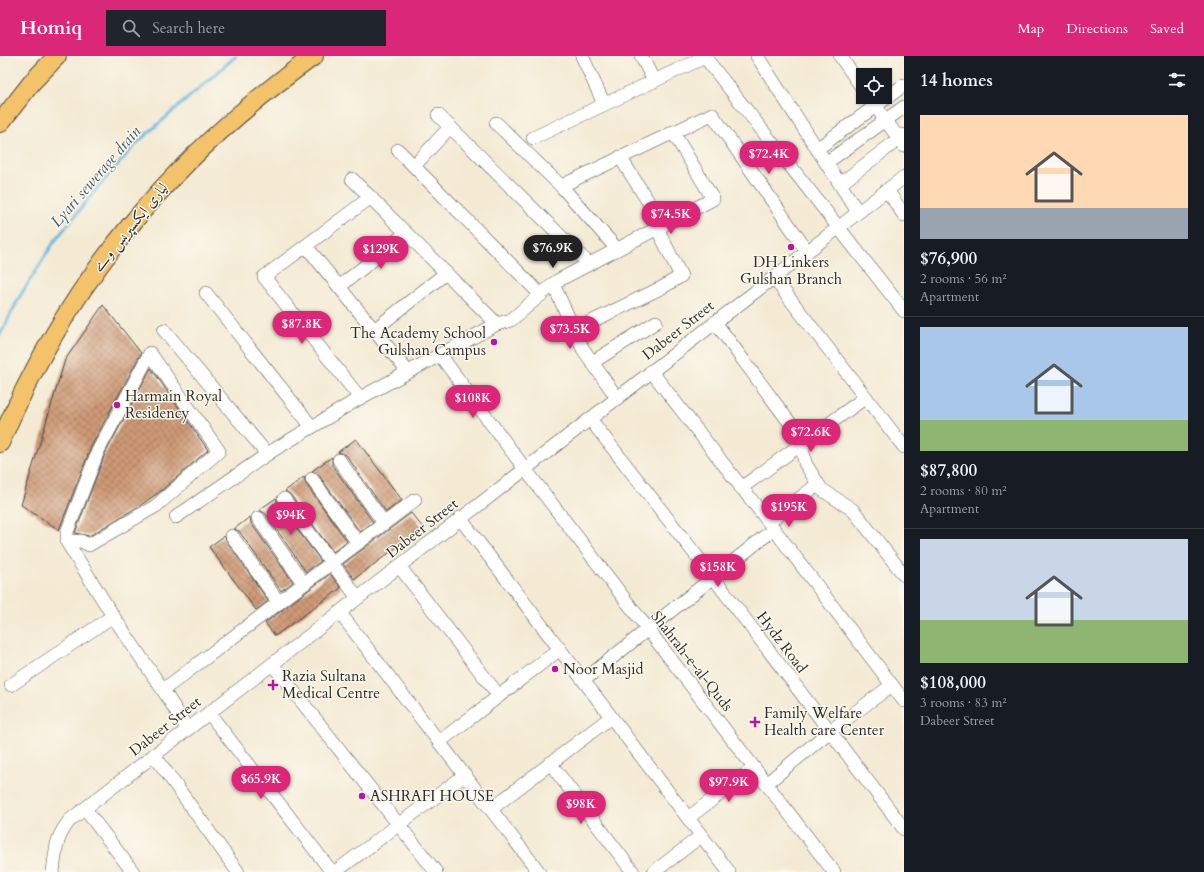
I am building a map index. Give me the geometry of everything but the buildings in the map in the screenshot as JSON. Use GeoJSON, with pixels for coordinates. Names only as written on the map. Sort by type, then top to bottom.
{"type":"FeatureCollection","features":[{"type":"Feature","properties":{"kind":"highway"},"geometry":{"type":"LineString","coordinates":[[0,123],[33,81],[57,56]]}},
{"type":"Feature","properties":{"kind":"highway","name":"لیاری ایکسپریس وے"},"geometry":{"type":"LineString","coordinates":[[0,443],[35,369],[70,309],[92,274],[129,226],[174,174],[208,141],[276,84],[314,56]]}},
{"type":"Feature","properties":{"kind":"street"},"geometry":{"type":"LineString","coordinates":[[582,56],[604,104]]}},
{"type":"Feature","properties":{"kind":"street"},"geometry":{"type":"LineString","coordinates":[[641,56],[654,82]]}},
{"type":"Feature","properties":{"kind":"street"},"geometry":{"type":"LineString","coordinates":[[757,56],[858,212]]}},
{"type":"Feature","properties":{"kind":"street"},"geometry":{"type":"LineString","coordinates":[[840,56],[856,78]]}},
{"type":"Feature","properties":{"kind":"street"},"geometry":{"type":"LineString","coordinates":[[533,138],[705,57],[904,312]]}},
{"type":"Feature","properties":{"kind":"street"},"geometry":{"type":"LineString","coordinates":[[892,91],[904,85]]}},
{"type":"Feature","properties":{"kind":"street"},"geometry":{"type":"LineString","coordinates":[[817,149],[870,104]]}},
{"type":"Feature","properties":{"kind":"street"},"geometry":{"type":"LineString","coordinates":[[840,184],[902,140],[874,104]]}},
{"type":"Feature","properties":{"kind":"street"},"geometry":{"type":"LineString","coordinates":[[826,163],[904,107]]}},
{"type":"Feature","properties":{"kind":"street"},"geometry":{"type":"LineString","coordinates":[[561,186],[712,114],[807,251]]}},
{"type":"Feature","properties":{"kind":"street"},"geometry":{"type":"LineString","coordinates":[[438,115],[589,264]]}},
{"type":"Feature","properties":{"kind":"street"},"geometry":{"type":"LineString","coordinates":[[496,122],[561,186],[617,249]]}},
{"type":"Feature","properties":{"kind":"street"},"geometry":{"type":"LineString","coordinates":[[414,166],[450,127]]}},
{"type":"Feature","properties":{"kind":"street"},"geometry":{"type":"LineString","coordinates":[[176,516],[266,454],[360,398],[497,324],[511,320],[553,284],[713,199],[673,132]]}},
{"type":"Feature","properties":{"kind":"street"},"geometry":{"type":"LineString","coordinates":[[398,150],[541,295]]}},
{"type":"Feature","properties":{"kind":"street"},"geometry":{"type":"LineString","coordinates":[[574,330],[663,288],[681,276],[660,227],[620,157]]}},
{"type":"Feature","properties":{"kind":"street","name":"Dabeer Street"},"geometry":{"type":"LineString","coordinates":[[54,872],[56,842],[61,831],[70,820],[904,177]]}},
{"type":"Feature","properties":{"kind":"street"},"geometry":{"type":"LineString","coordinates":[[352,179],[497,324]]}},
{"type":"Feature","properties":{"kind":"street"},"geometry":{"type":"LineString","coordinates":[[887,190],[904,215]]}},
{"type":"Feature","properties":{"kind":"street"},"geometry":{"type":"LineString","coordinates":[[360,398],[264,277],[370,197]]}},
{"type":"Feature","properties":{"kind":"street"},"geometry":{"type":"LineString","coordinates":[[339,287],[406,233]]}},
{"type":"Feature","properties":{"kind":"street"},"geometry":{"type":"LineString","coordinates":[[306,246],[408,372]]}},
{"type":"Feature","properties":{"kind":"street"},"geometry":{"type":"LineString","coordinates":[[374,330],[446,274]]}},
{"type":"Feature","properties":{"kind":"street"},"geometry":{"type":"LineString","coordinates":[[774,277],[866,397],[902,441]]}},
{"type":"Feature","properties":{"kind":"street"},"geometry":{"type":"LineString","coordinates":[[553,284],[583,349],[617,398]]}},
{"type":"Feature","properties":{"kind":"street"},"geometry":{"type":"LineString","coordinates":[[206,293],[312,427]]}},
{"type":"Feature","properties":{"kind":"street"},"geometry":{"type":"LineString","coordinates":[[593,362],[656,322]]}},
{"type":"Feature","properties":{"kind":"street"},"geometry":{"type":"LineString","coordinates":[[715,322],[804,442],[803,452],[805,463],[818,484],[833,498],[844,502],[854,510],[904,575]]}},
{"type":"Feature","properties":{"kind":"street"},"geometry":{"type":"LineString","coordinates":[[164,330],[266,454]]}},
{"type":"Feature","properties":{"kind":"street"},"geometry":{"type":"LineString","coordinates":[[67,542],[81,541],[89,545],[156,506],[219,451],[150,353],[98,451],[67,532],[67,542],[113,616],[188,728]]}},
{"type":"Feature","properties":{"kind":"street","name":"Shahrah-e-al-Quds"},"geometry":{"type":"LineString","coordinates":[[440,355],[525,469],[834,872]]}},
{"type":"Feature","properties":{"kind":"street"},"geometry":{"type":"LineString","coordinates":[[651,371],[904,701]]}},
{"type":"Feature","properties":{"kind":"street"},"geometry":{"type":"LineString","coordinates":[[741,488],[866,397]]}},
{"type":"Feature","properties":{"kind":"street","name":"Hydz Road"},"geometry":{"type":"LineString","coordinates":[[590,419],[713,576],[829,732],[904,829]]}},
{"type":"Feature","properties":{"kind":"street"},"geometry":{"type":"LineString","coordinates":[[338,460],[384,523]]}},
{"type":"Feature","properties":{"kind":"street"},"geometry":{"type":"LineString","coordinates":[[312,479],[358,543]]}},
{"type":"Feature","properties":{"kind":"street"},"geometry":{"type":"LineString","coordinates":[[584,680],[648,630],[713,576],[818,484]]}},
{"type":"Feature","properties":{"kind":"street"},"geometry":{"type":"LineString","coordinates":[[284,499],[330,564],[358,598]]}},
{"type":"Feature","properties":{"kind":"street"},"geometry":{"type":"LineString","coordinates":[[163,690],[415,500]]}},
{"type":"Feature","properties":{"kind":"street"},"geometry":{"type":"LineString","coordinates":[[258,518],[304,584]]}},
{"type":"Feature","properties":{"kind":"street"},"geometry":{"type":"LineString","coordinates":[[460,518],[729,872]]}},
{"type":"Feature","properties":{"kind":"street"},"geometry":{"type":"LineString","coordinates":[[232,536],[279,603]]}},
{"type":"Feature","properties":{"kind":"street"},"geometry":{"type":"LineString","coordinates":[[399,566],[499,696]]}},
{"type":"Feature","properties":{"kind":"street"},"geometry":{"type":"LineString","coordinates":[[340,613],[539,872]]}},
{"type":"Feature","properties":{"kind":"street"},"geometry":{"type":"LineString","coordinates":[[11,685],[113,616]]}},
{"type":"Feature","properties":{"kind":"street"},"geometry":{"type":"LineString","coordinates":[[439,742],[560,649]]}},
{"type":"Feature","properties":{"kind":"street"},"geometry":{"type":"LineString","coordinates":[[272,664],[436,872]]}},
{"type":"Feature","properties":{"kind":"street"},"geometry":{"type":"LineString","coordinates":[[766,784],[829,732],[892,685]]}},
{"type":"Feature","properties":{"kind":"street"},"geometry":{"type":"LineString","coordinates":[[209,713],[334,872],[465,775]]}},
{"type":"Feature","properties":{"kind":"street"},"geometry":{"type":"LineString","coordinates":[[491,809],[611,717]]}},
{"type":"Feature","properties":{"kind":"street"},"geometry":{"type":"LineString","coordinates":[[154,755],[238,872]]}},
{"type":"Feature","properties":{"kind":"street"},"geometry":{"type":"LineString","coordinates":[[550,763],[633,872]]}},
{"type":"Feature","properties":{"kind":"street"},"geometry":{"type":"LineString","coordinates":[[688,818],[754,768]]}},
{"type":"Feature","properties":{"kind":"street"},"geometry":{"type":"LineString","coordinates":[[85,809],[133,872]]}},
{"type":"Feature","properties":{"kind":"street"},"geometry":{"type":"LineString","coordinates":[[654,872],[701,836]]}},
{"type":"Feature","properties":{"kind":"waterway","name":"Lyari sewerage drain"},"geometry":{"type":"LineString","coordinates":[[0,335],[20,296],[54,242],[98,187],[139,141],[236,56]]}},
{"type":"Feature","properties":{"kind":"place","name":"DH Linkers Gulshan Branch"},"geometry":{"type":"Point","coordinates":[791,247]}},
{"type":"Feature","properties":{"kind":"place","name":"The Academy School Gulshan Campus"},"geometry":{"type":"Point","coordinates":[494,342]}},
{"type":"Feature","properties":{"kind":"place","name":"Harmain Royal Residency"},"geometry":{"type":"Point","coordinates":[117,405]}},
{"type":"Feature","properties":{"kind":"place","name":"Noor Masjid"},"geometry":{"type":"Point","coordinates":[555,669]}},
{"type":"Feature","properties":{"kind":"place","name":"Razia Sultana Medical Centre"},"geometry":{"type":"Point","coordinates":[273,685]}},
{"type":"Feature","properties":{"kind":"place","name":"Family Welfare Health care Center"},"geometry":{"type":"Point","coordinates":[755,722]}},
{"type":"Feature","properties":{"kind":"place","name":"ASHRAFI HOUSE"},"geometry":{"type":"Point","coordinates":[362,796]}}]}
